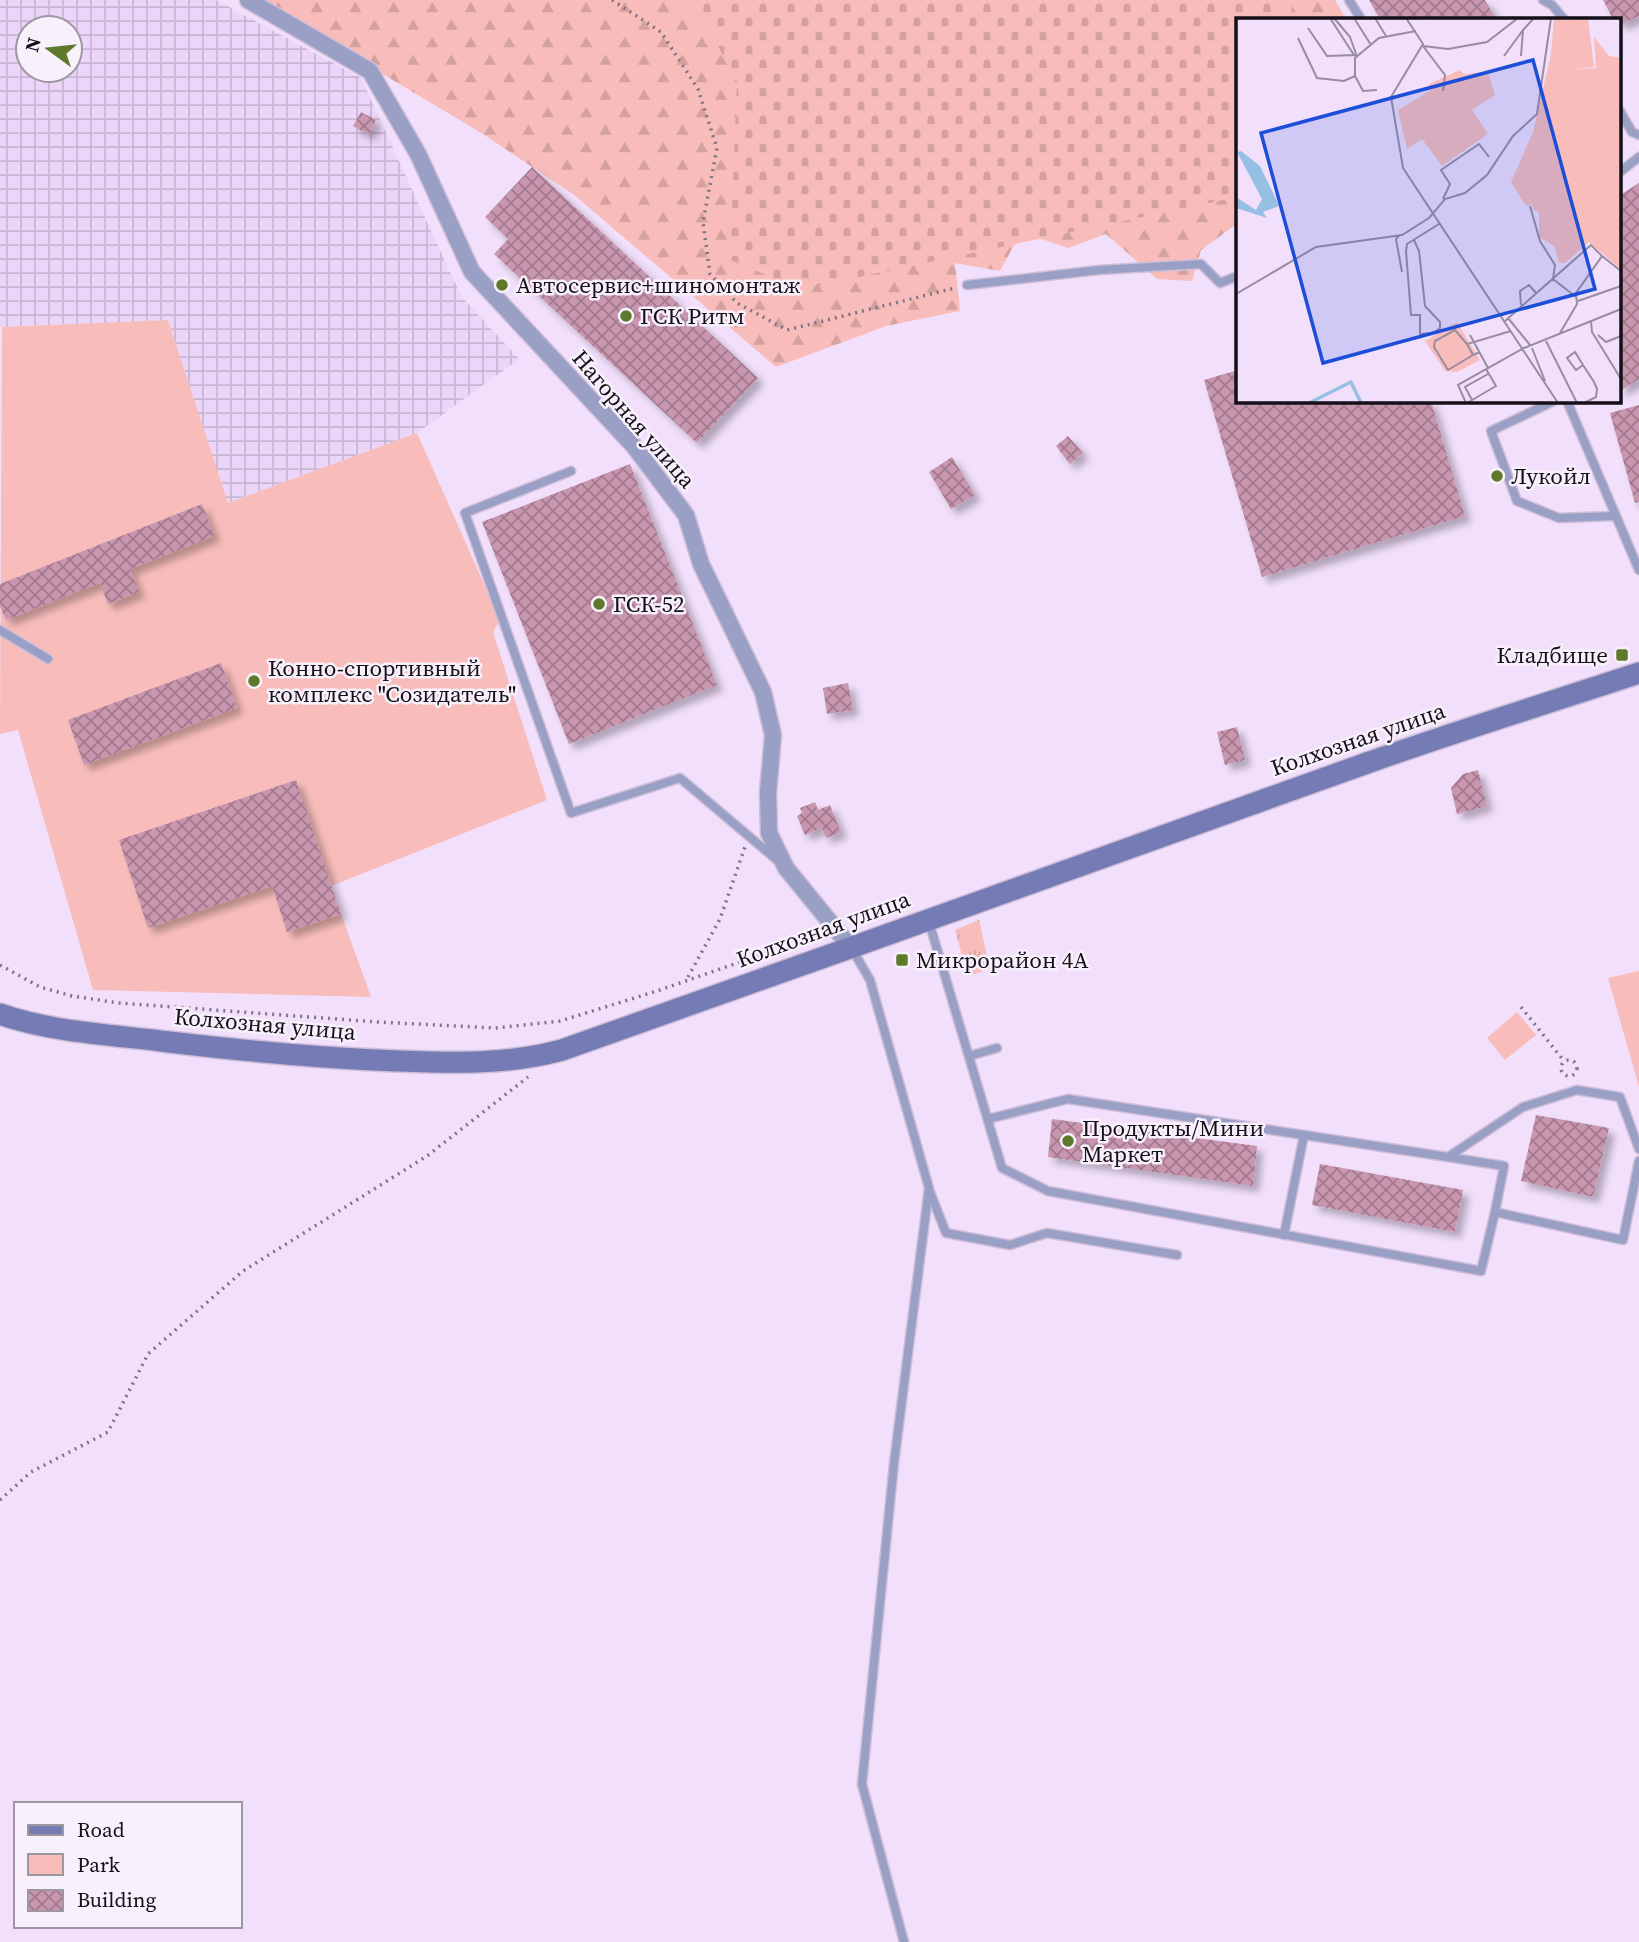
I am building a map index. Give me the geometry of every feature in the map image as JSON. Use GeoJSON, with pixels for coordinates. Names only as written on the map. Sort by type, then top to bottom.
{"type":"FeatureCollection","features":[{"type":"Feature","properties":{"kind":"street","name":"Нагорная улица"},"geometry":{"type":"LineString","coordinates":[[248,0],[370,71],[418,154],[472,272],[633,446],[686,516],[701,564],[763,692],[773,735],[768,793],[769,833],[786,868],[852,949]]}},
{"type":"Feature","properties":{"kind":"street","name":"Колхозная улица"},"geometry":{"type":"LineString","coordinates":[[0,1014],[96,1033],[263,1053],[346,1059],[491,1063],[538,1056],[852,949],[928,919],[1370,762],[1639,673]]}},
{"type":"Feature","properties":{"kind":"lane"},"geometry":{"type":"LineString","coordinates":[[1349,0],[1360,18]]}},
{"type":"Feature","properties":{"kind":"lane"},"geometry":{"type":"LineString","coordinates":[[1544,0],[1563,18]]}},
{"type":"Feature","properties":{"kind":"lane"},"geometry":{"type":"LineString","coordinates":[[1622,114],[1632,132],[1639,135]]}},
{"type":"Feature","properties":{"kind":"lane"},"geometry":{"type":"LineString","coordinates":[[1622,170],[1639,157]]}},
{"type":"Feature","properties":{"kind":"lane"},"geometry":{"type":"LineString","coordinates":[[967,285],[1099,270],[1200,264],[1220,283],[1236,277]]}},
{"type":"Feature","properties":{"kind":"lane"},"geometry":{"type":"LineString","coordinates":[[1552,402],[1491,431],[1517,501],[1559,519],[1615,516]]}},
{"type":"Feature","properties":{"kind":"lane"},"geometry":{"type":"LineString","coordinates":[[1567,402],[1639,570]]}},
{"type":"Feature","properties":{"kind":"lane"},"geometry":{"type":"LineString","coordinates":[[571,471],[465,513],[571,813],[680,778],[786,868]]}},
{"type":"Feature","properties":{"kind":"lane"},"geometry":{"type":"LineString","coordinates":[[0,630],[48,659]]}},
{"type":"Feature","properties":{"kind":"lane"},"geometry":{"type":"LineString","coordinates":[[928,919],[1002,1168],[1048,1191],[1481,1271],[1504,1166],[1068,1099],[988,1119]]}},
{"type":"Feature","properties":{"kind":"lane"},"geometry":{"type":"LineString","coordinates":[[852,949],[870,980],[929,1188],[946,1233],[1010,1245],[1047,1233],[1177,1255]]}},
{"type":"Feature","properties":{"kind":"lane"},"geometry":{"type":"LineString","coordinates":[[969,1056],[997,1048]]}},
{"type":"Feature","properties":{"kind":"lane"},"geometry":{"type":"LineString","coordinates":[[1448,1157],[1523,1107],[1577,1090],[1620,1097],[1639,1149]]}},
{"type":"Feature","properties":{"kind":"lane"},"geometry":{"type":"LineString","coordinates":[[1284,1234],[1304,1135]]}},
{"type":"Feature","properties":{"kind":"lane"},"geometry":{"type":"LineString","coordinates":[[1495,1212],[1623,1240],[1639,1161]]}},
{"type":"Feature","properties":{"kind":"lane"},"geometry":{"type":"LineString","coordinates":[[904,1942],[862,1784],[894,1463],[929,1188]]}},
{"type":"Feature","properties":{"kind":"path"},"geometry":{"type":"LineString","coordinates":[[612,0],[661,32],[698,89],[717,148],[703,222],[709,274],[737,303],[787,330],[967,285]]}},
{"type":"Feature","properties":{"kind":"path"},"geometry":{"type":"LineString","coordinates":[[687,979],[720,919],[749,836]]}},
{"type":"Feature","properties":{"kind":"path"},"geometry":{"type":"LineString","coordinates":[[0,965],[40,987],[72,996],[119,1003],[495,1028],[560,1021],[763,954],[797,946]]}},
{"type":"Feature","properties":{"kind":"path"},"geometry":{"type":"LineString","coordinates":[[1521,1007],[1564,1061]]}},
{"type":"Feature","properties":{"kind":"path"},"geometry":{"type":"LineString","coordinates":[[1572,1060],[1576,1064],[1575,1074],[1570,1076],[1563,1073],[1561,1066],[1564,1061],[1572,1060]]}},
{"type":"Feature","properties":{"kind":"path"},"geometry":{"type":"LineString","coordinates":[[0,1500],[31,1472],[108,1432],[148,1354],[243,1271],[427,1156],[531,1074]]}},
{"type":"Feature","properties":{"kind":"shaded area"},"geometry":{"type":"Polygon","coordinates":[[[0,0],[216,0],[361,78],[461,296],[519,359],[417,433],[227,503],[168,320],[0,327],[0,0]]]}},
{"type":"Feature","properties":{"kind":"green space"},"geometry":{"type":"Polygon","coordinates":[[[259,0],[1335,0],[1345,18],[1236,18],[1236,224],[1201,250],[1192,281],[1157,279],[1106,234],[1068,248],[1021,232],[1000,271],[955,263],[960,311],[886,326],[776,367],[574,195],[483,134],[259,0]]]}},
{"type":"Feature","properties":{"kind":"green space"},"geometry":{"type":"Polygon","coordinates":[[[685,0],[1288,0],[1299,18],[1236,18],[1236,197],[802,289],[730,260],[737,81],[702,17],[685,0]]]}},
{"type":"Feature","properties":{"kind":"green space","name":"Конно-спортивный комплекс \"Созидатель\""},"geometry":{"type":"Polygon","coordinates":[[[168,320],[228,503],[417,433],[500,620],[493,632],[547,800],[331,886],[371,997],[93,990],[18,730],[0,734],[2,327],[168,320]]]}},
{"type":"Feature","properties":{"kind":"green space"},"geometry":{"type":"Polygon","coordinates":[[[979,920],[990,969],[968,976],[955,930],[979,920]]]}},
{"type":"Feature","properties":{"kind":"green space"},"geometry":{"type":"Polygon","coordinates":[[[1639,971],[1639,1087],[1608,978],[1639,971]]]}},
{"type":"Feature","properties":{"kind":"green space"},"geometry":{"type":"Polygon","coordinates":[[[1517,1012],[1536,1035],[1505,1060],[1487,1038],[1517,1012]]]}},
{"type":"Feature","properties":{"kind":"building"},"geometry":{"type":"Polygon","coordinates":[[[1369,0],[1485,0],[1495,18],[1379,18],[1369,0]]]}},
{"type":"Feature","properties":{"kind":"building"},"geometry":{"type":"Polygon","coordinates":[[[1603,0],[1639,0],[1639,16],[1622,24],[1622,18],[1612,18],[1603,0]]]}},
{"type":"Feature","properties":{"kind":"building"},"geometry":{"type":"Polygon","coordinates":[[[361,112],[376,120],[369,135],[353,126],[361,112]]]}},
{"type":"Feature","properties":{"kind":"building","name":"ГСК Ритм"},"geometry":{"type":"Polygon","coordinates":[[[532,167],[758,378],[697,443],[494,254],[508,239],[485,217],[532,167]]]}},
{"type":"Feature","properties":{"kind":"building"},"geometry":{"type":"Polygon","coordinates":[[[1639,183],[1639,379],[1622,390],[1622,194],[1639,183]]]}},
{"type":"Feature","properties":{"kind":"building"},"geometry":{"type":"Polygon","coordinates":[[[1236,371],[1236,402],[1431,402],[1465,516],[1262,577],[1204,380],[1236,371]]]}},
{"type":"Feature","properties":{"kind":"building"},"geometry":{"type":"Polygon","coordinates":[[[1639,405],[1639,502],[1635,503],[1610,413],[1639,405]]]}},
{"type":"Feature","properties":{"kind":"building"},"geometry":{"type":"Polygon","coordinates":[[[1068,436],[1083,453],[1070,464],[1056,446],[1068,436]]]}},
{"type":"Feature","properties":{"kind":"building"},"geometry":{"type":"Polygon","coordinates":[[[952,457],[975,495],[951,509],[929,472],[952,457]]]}},
{"type":"Feature","properties":{"kind":"building","name":"ГСК-52"},"geometry":{"type":"Polygon","coordinates":[[[630,464],[717,685],[569,744],[482,522],[630,464]]]}},
{"type":"Feature","properties":{"kind":"building"},"geometry":{"type":"Polygon","coordinates":[[[202,504],[214,536],[130,569],[139,592],[108,604],[100,583],[6,620],[0,606],[0,584],[202,504]]]}},
{"type":"Feature","properties":{"kind":"building"},"geometry":{"type":"Polygon","coordinates":[[[221,663],[237,708],[84,765],[68,720],[221,663]]]}},
{"type":"Feature","properties":{"kind":"building"},"geometry":{"type":"Polygon","coordinates":[[[848,683],[853,710],[827,714],[823,688],[848,683]]]}},
{"type":"Feature","properties":{"kind":"building"},"geometry":{"type":"Polygon","coordinates":[[[1237,727],[1245,760],[1225,765],[1217,732],[1237,727]]]}},
{"type":"Feature","properties":{"kind":"building"},"geometry":{"type":"Polygon","coordinates":[[[1478,770],[1487,806],[1457,814],[1451,788],[1463,774],[1478,770]]]}},
{"type":"Feature","properties":{"kind":"building"},"geometry":{"type":"Polygon","coordinates":[[[296,780],[341,914],[287,932],[272,886],[148,928],[119,840],[296,780]]]}},
{"type":"Feature","properties":{"kind":"building"},"geometry":{"type":"Polygon","coordinates":[[[815,802],[818,810],[830,805],[841,832],[826,838],[822,828],[805,835],[797,816],[802,813],[800,808],[815,802]]]}},
{"type":"Feature","properties":{"kind":"building"},"geometry":{"type":"Polygon","coordinates":[[[1536,1115],[1609,1128],[1593,1197],[1521,1181],[1536,1115]]]}},
{"type":"Feature","properties":{"kind":"building"},"geometry":{"type":"Polygon","coordinates":[[[1052,1119],[1257,1146],[1253,1186],[1048,1157],[1052,1119]]]}},
{"type":"Feature","properties":{"kind":"building"},"geometry":{"type":"Polygon","coordinates":[[[1320,1164],[1463,1190],[1455,1232],[1312,1205],[1320,1164]]]}},
{"type":"Feature","properties":{"kind":"place","name":"Автосервис+шиномонтаж"},"geometry":{"type":"Point","coordinates":[502,285]}},
{"type":"Feature","properties":{"kind":"place","name":"ГСК Ритм"},"geometry":{"type":"Point","coordinates":[626,316]}},
{"type":"Feature","properties":{"kind":"place","name":"Лукойл"},"geometry":{"type":"Point","coordinates":[1497,476]}},
{"type":"Feature","properties":{"kind":"place","name":"ГСК-52"},"geometry":{"type":"Point","coordinates":[599,604]}},
{"type":"Feature","properties":{"kind":"place","name":"Кладбище"},"geometry":{"type":"Point","coordinates":[1622,655]}},
{"type":"Feature","properties":{"kind":"place","name":"Конно-спортивный комплекс \"Созидатель\""},"geometry":{"type":"Point","coordinates":[254,681]}},
{"type":"Feature","properties":{"kind":"place","name":"Микрорайон 4А"},"geometry":{"type":"Point","coordinates":[902,960]}},
{"type":"Feature","properties":{"kind":"place","name":"Продукты/Мини Маркет"},"geometry":{"type":"Point","coordinates":[1068,1141]}}]}
